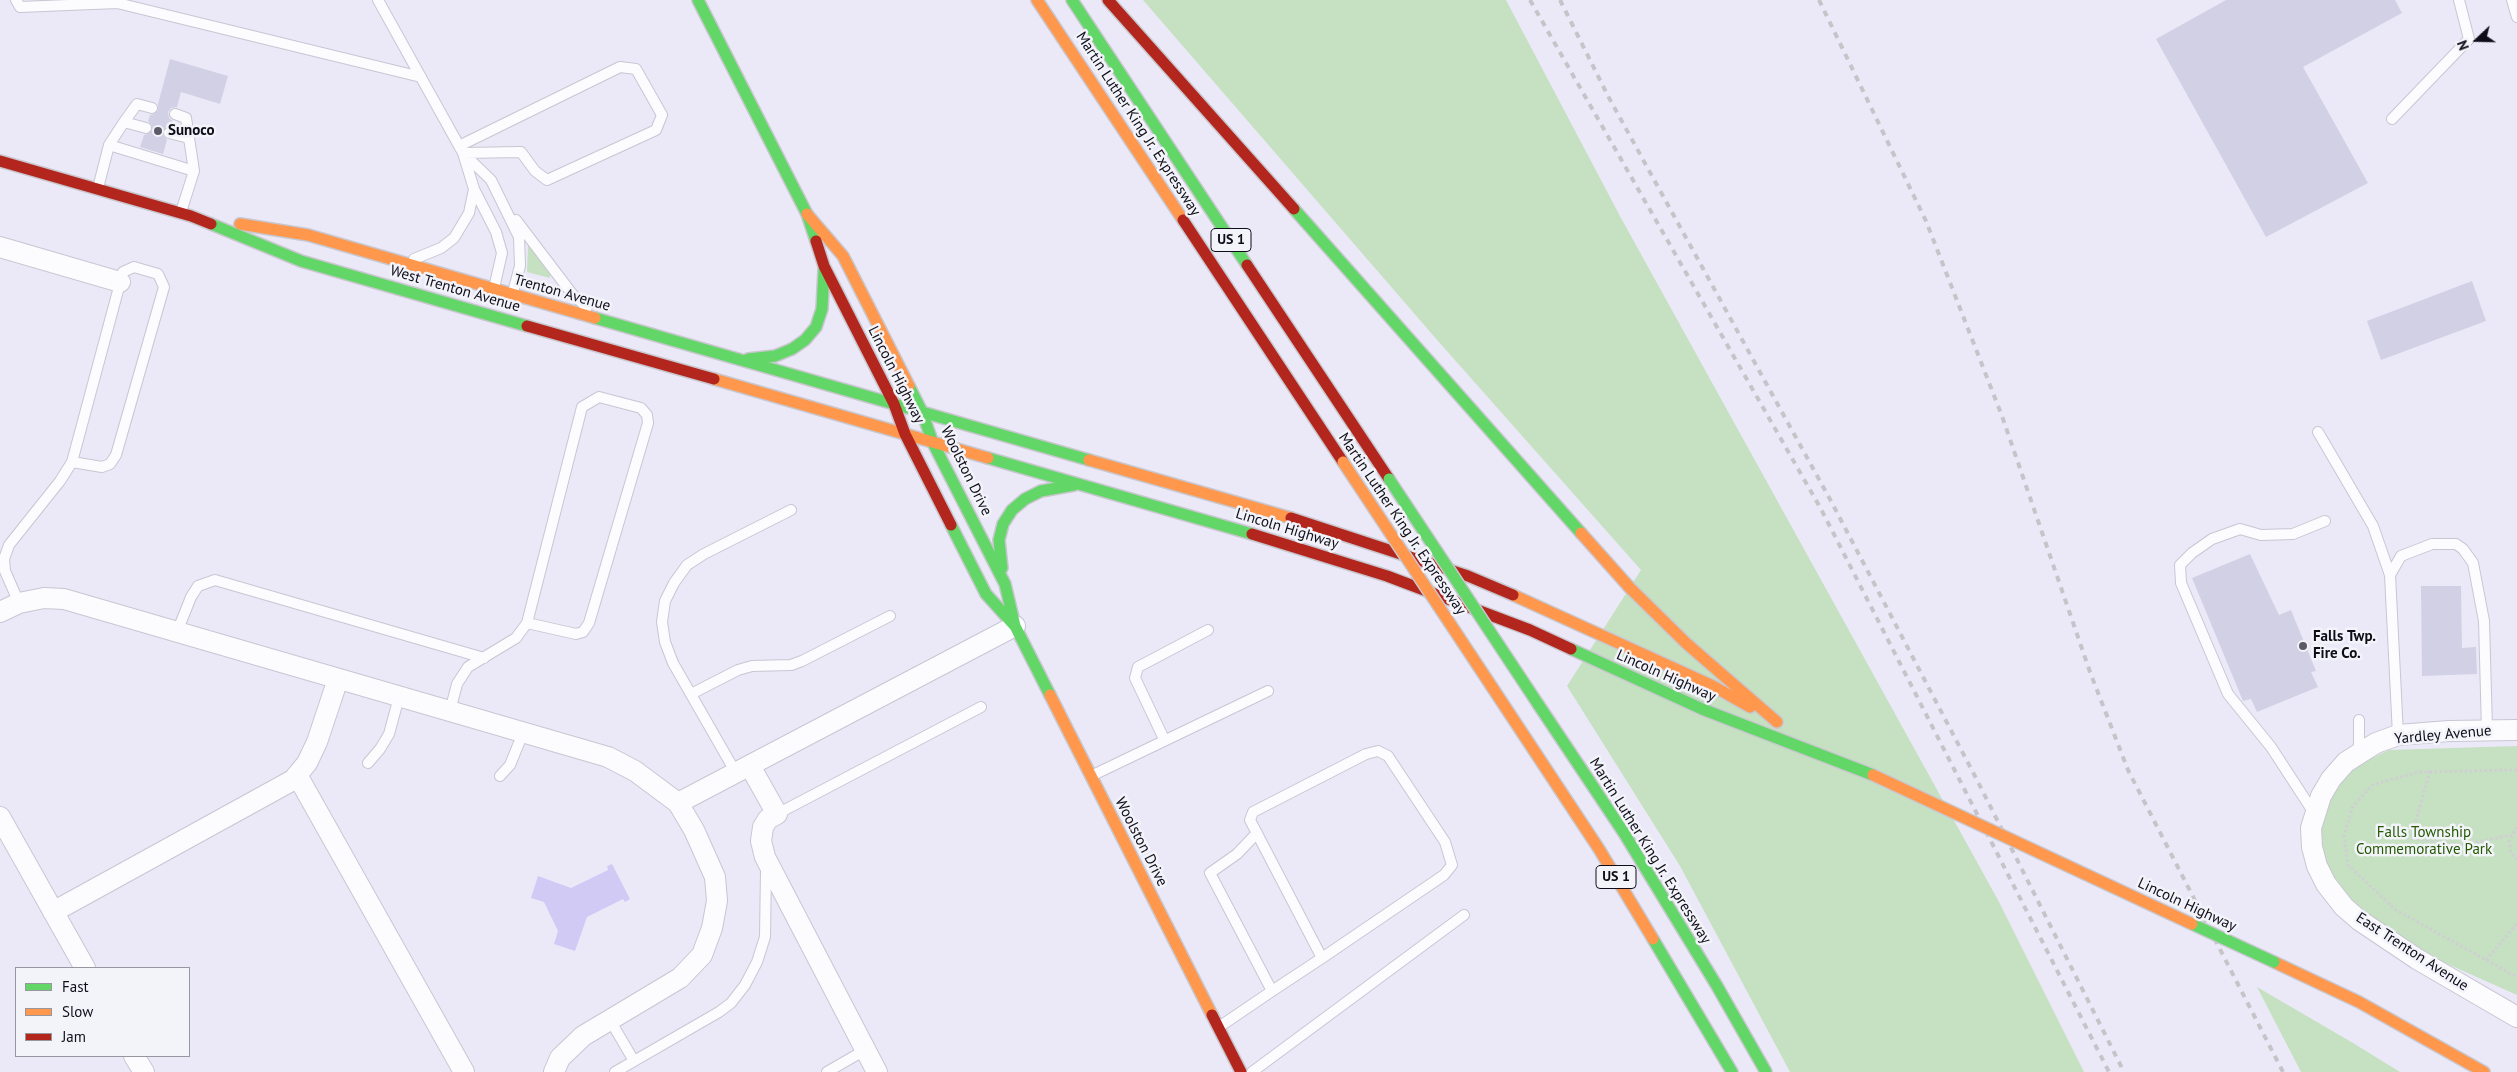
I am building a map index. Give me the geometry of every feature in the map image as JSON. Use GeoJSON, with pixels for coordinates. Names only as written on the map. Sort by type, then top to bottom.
{"type":"FeatureCollection","features":[{"type":"Feature","properties":{"kind":"main road","name":"Lincoln Highway"},"geometry":{"type":"LineString","coordinates":[[698,0],[807,214],[824,266],[894,404],[905,434],[1315,552],[1459,601],[1530,630],[1702,709],[1873,775]]}},
{"type":"Feature","properties":{"kind":"main road","name":"Martin Luther King Jr. Expressway"},"geometry":{"type":"LineString","coordinates":[[1037,0],[1599,849],[1732,1072]]}},
{"type":"Feature","properties":{"kind":"main road","name":"Martin Luther King Jr. Expressway"},"geometry":{"type":"LineString","coordinates":[[1072,0],[1624,833],[1712,978],[1766,1072]]}},
{"type":"Feature","properties":{"kind":"main road"},"geometry":{"type":"LineString","coordinates":[[1108,0],[1630,588],[1686,644],[1786,727]]}},
{"type":"Feature","properties":{"kind":"main road","name":"West Trenton Avenue"},"geometry":{"type":"LineString","coordinates":[[0,161],[186,215],[301,261],[500,302],[905,434]]}},
{"type":"Feature","properties":{"kind":"main road","name":"Lincoln Highway"},"geometry":{"type":"LineString","coordinates":[[807,214],[843,256],[922,412],[1323,527],[1468,576],[1596,631],[1713,686],[1873,775],[2274,962],[2407,1028],[2484,1072]]}},
{"type":"Feature","properties":{"kind":"main road","name":"Trenton Avenue"},"geometry":{"type":"LineString","coordinates":[[186,215],[308,236],[402,262],[500,302],[614,323],[922,412]]}},
{"type":"Feature","properties":{"kind":"main road"},"geometry":{"type":"LineString","coordinates":[[736,358],[759,359],[775,356],[792,349],[805,340],[816,327],[822,309],[825,290],[824,266]]}},
{"type":"Feature","properties":{"kind":"main road","name":"Woolston Drive"},"geometry":{"type":"LineString","coordinates":[[922,412],[934,443],[1005,584],[1014,626]]}},
{"type":"Feature","properties":{"kind":"main road","name":"Woolston Drive"},"geometry":{"type":"LineString","coordinates":[[905,434],[986,594],[1014,626],[1241,1072]]}},
{"type":"Feature","properties":{"kind":"main road"},"geometry":{"type":"LineString","coordinates":[[1005,584],[999,540],[1003,524],[1012,510],[1025,499],[1041,491],[1057,486],[1079,484]]}},
{"type":"Feature","properties":{"kind":"street"},"geometry":{"type":"LineString","coordinates":[[0,247],[120,282]]}},
{"type":"Feature","properties":{"kind":"street"},"geometry":{"type":"LineString","coordinates":[[0,612],[18,603],[44,598],[64,599],[608,757],[635,771],[678,803],[694,830],[715,877],[717,901],[712,928],[702,955],[680,978],[584,1036],[560,1058],[554,1072]]}},
{"type":"Feature","properties":{"kind":"street"},"geometry":{"type":"LineString","coordinates":[[678,803],[1014,626]]}},
{"type":"Feature","properties":{"kind":"street"},"geometry":{"type":"LineString","coordinates":[[53,912],[276,791],[297,775],[307,764],[317,742],[338,679]]}},
{"type":"Feature","properties":{"kind":"street","name":"Yardley Avenue"},"geometry":{"type":"LineString","coordinates":[[2314,813],[2331,779],[2346,762],[2376,743],[2398,736],[2487,730],[2517,730]]}},
{"type":"Feature","properties":{"kind":"street"},"geometry":{"type":"LineString","coordinates":[[743,769],[777,814],[768,819],[763,827],[761,841],[765,857],[877,1072]]}},
{"type":"Feature","properties":{"kind":"street"},"geometry":{"type":"LineString","coordinates":[[297,775],[464,1072]]}},
{"type":"Feature","properties":{"kind":"street","name":"East Trenton Avenue"},"geometry":{"type":"LineString","coordinates":[[2314,813],[2311,828],[2312,847],[2317,866],[2326,884],[2344,907],[2359,920],[2417,959],[2517,1017]]}},
{"type":"Feature","properties":{"kind":"street"},"geometry":{"type":"LineString","coordinates":[[0,817],[84,967]]}},
{"type":"Feature","properties":{"kind":"street"},"geometry":{"type":"LineString","coordinates":[[135,1057],[144,1072]]}},
{"type":"Feature","properties":{"kind":"lane"},"geometry":{"type":"LineString","coordinates":[[16,0],[20,7],[117,4],[421,77]]}},
{"type":"Feature","properties":{"kind":"lane"},"geometry":{"type":"LineString","coordinates":[[378,0],[461,149],[474,189],[500,242],[500,302]]}},
{"type":"Feature","properties":{"kind":"lane"},"geometry":{"type":"LineString","coordinates":[[2392,119],[2469,38],[2459,0]]}},
{"type":"Feature","properties":{"kind":"lane"},"geometry":{"type":"LineString","coordinates":[[2512,0],[2517,17]]}},
{"type":"Feature","properties":{"kind":"lane"},"geometry":{"type":"LineString","coordinates":[[620,67],[636,69],[662,114],[656,130],[547,180],[536,171],[521,152],[461,149],[620,67]]}},
{"type":"Feature","properties":{"kind":"lane"},"geometry":{"type":"LineString","coordinates":[[98,188],[109,145],[124,122],[137,104],[152,108]]}},
{"type":"Feature","properties":{"kind":"lane"},"geometry":{"type":"LineString","coordinates":[[175,114],[186,118],[194,171],[186,215]]}},
{"type":"Feature","properties":{"kind":"lane"},"geometry":{"type":"LineString","coordinates":[[124,122],[146,128]]}},
{"type":"Feature","properties":{"kind":"lane"},"geometry":{"type":"LineString","coordinates":[[169,134],[189,138]]}},
{"type":"Feature","properties":{"kind":"lane"},"geometry":{"type":"LineString","coordinates":[[109,145],[194,171]]}},
{"type":"Feature","properties":{"kind":"lane"},"geometry":{"type":"LineString","coordinates":[[461,149],[491,180],[514,224],[522,252],[520,266],[500,302]]}},
{"type":"Feature","properties":{"kind":"lane"},"geometry":{"type":"LineString","coordinates":[[402,262],[428,255],[454,238],[469,213],[474,189]]}},
{"type":"Feature","properties":{"kind":"lane"},"geometry":{"type":"LineString","coordinates":[[503,202],[573,294],[586,306],[614,323]]}},
{"type":"Feature","properties":{"kind":"lane"},"geometry":{"type":"LineString","coordinates":[[18,603],[5,571],[4,559],[9,545],[72,462],[123,272],[134,267],[158,274],[164,287],[116,455],[110,464],[102,467],[72,462]]}},
{"type":"Feature","properties":{"kind":"lane"},"geometry":{"type":"LineString","coordinates":[[450,711],[462,675],[468,667],[516,638],[527,623],[582,407],[599,397],[641,408],[647,415],[648,423],[589,622],[582,632],[576,634],[527,623]]}},
{"type":"Feature","properties":{"kind":"lane"},"geometry":{"type":"LineString","coordinates":[[2318,432],[2373,526],[2390,575],[2398,736]]}},
{"type":"Feature","properties":{"kind":"lane"},"geometry":{"type":"LineString","coordinates":[[743,769],[691,694],[665,642],[662,622],[665,601],[674,583],[687,565],[704,554],[791,510]]}},
{"type":"Feature","properties":{"kind":"lane"},"geometry":{"type":"LineString","coordinates":[[2314,813],[2271,747],[2228,694],[2181,583],[2180,565],[2192,553],[2212,540],[2240,529],[2261,535],[2293,534],[2325,521]]}},
{"type":"Feature","properties":{"kind":"lane"},"geometry":{"type":"LineString","coordinates":[[2390,575],[2401,556],[2432,544],[2456,544],[2468,555],[2472,563],[2484,621],[2487,730]]}},
{"type":"Feature","properties":{"kind":"lane"},"geometry":{"type":"LineString","coordinates":[[177,632],[190,597],[198,586],[215,580],[484,658]]}},
{"type":"Feature","properties":{"kind":"lane"},"geometry":{"type":"LineString","coordinates":[[691,694],[738,670],[752,666],[791,665],[802,661],[890,616]]}},
{"type":"Feature","properties":{"kind":"lane"},"geometry":{"type":"LineString","coordinates":[[1164,739],[1134,678],[1138,667],[1208,630]]}},
{"type":"Feature","properties":{"kind":"lane"},"geometry":{"type":"LineString","coordinates":[[1090,776],[1164,739],[1268,691]]}},
{"type":"Feature","properties":{"kind":"lane"},"geometry":{"type":"LineString","coordinates":[[368,764],[380,749],[388,734],[399,697]]}},
{"type":"Feature","properties":{"kind":"lane"},"geometry":{"type":"LineString","coordinates":[[777,814],[981,707]]}},
{"type":"Feature","properties":{"kind":"lane"},"geometry":{"type":"LineString","coordinates":[[2359,720],[2359,753]]}},
{"type":"Feature","properties":{"kind":"lane"},"geometry":{"type":"LineString","coordinates":[[500,776],[510,765],[523,733]]}},
{"type":"Feature","properties":{"kind":"lane"},"geometry":{"type":"LineString","coordinates":[[1219,1028],[1272,991],[1322,958],[1444,875],[1452,865],[1445,842],[1388,756],[1378,751],[1366,754],[1253,812],[1250,820],[1322,958]]}},
{"type":"Feature","properties":{"kind":"lane"},"geometry":{"type":"LineString","coordinates":[[1257,833],[1238,854],[1210,873],[1272,991]]}},
{"type":"Feature","properties":{"kind":"lane"},"geometry":{"type":"LineString","coordinates":[[615,1072],[719,1012],[730,1003],[745,985],[765,937],[767,886],[765,857]]}},
{"type":"Feature","properties":{"kind":"lane"},"geometry":{"type":"LineString","coordinates":[[1252,1072],[1464,915]]}},
{"type":"Feature","properties":{"kind":"lane"},"geometry":{"type":"LineString","coordinates":[[610,1020],[634,1061]]}},
{"type":"Feature","properties":{"kind":"lane"},"geometry":{"type":"LineString","coordinates":[[827,1072],[865,1050]]}},
{"type":"Feature","properties":{"kind":"path"},"geometry":{"type":"LineString","coordinates":[[2517,770],[2418,772],[2372,785],[2352,808],[2344,836],[2348,865],[2396,910],[2517,977]]}},
{"type":"Feature","properties":{"kind":"path"},"geometry":{"type":"LineString","coordinates":[[2430,772],[2411,838],[2462,845],[2510,834],[2517,827]]}},
{"type":"Feature","properties":{"kind":"path"},"geometry":{"type":"LineString","coordinates":[[2510,834],[2509,847],[2517,859]]}},
{"type":"Feature","properties":{"kind":"path"},"geometry":{"type":"LineString","coordinates":[[2486,960],[2517,924]]}},
{"type":"Feature","properties":{"kind":"green space"},"geometry":{"type":"Polygon","coordinates":[[[1143,0],[1506,0],[1621,218],[1998,900],[2084,1072],[1790,1072],[1680,866],[1567,686],[1641,570],[1438,341],[1143,0]]]}},
{"type":"Feature","properties":{"kind":"green space"},"geometry":{"type":"Polygon","coordinates":[[[531,245],[550,274],[550,278],[527,272],[528,246],[531,245]]]}},
{"type":"Feature","properties":{"kind":"green space","name":"Falls Township Commemorative Park"},"geometry":{"type":"Polygon","coordinates":[[[2517,746],[2517,995],[2434,958],[2354,905],[2330,879],[2319,844],[2321,814],[2335,785],[2361,763],[2389,750],[2517,746]]]}},
{"type":"Feature","properties":{"kind":"green space"},"geometry":{"type":"Polygon","coordinates":[[[2257,987],[2353,1043],[2400,1072],[2301,1072],[2257,987]]]}},
{"type":"Feature","properties":{"kind":"shaded area"},"geometry":{"type":"Polygon","coordinates":[[[612,864],[630,899],[625,902],[623,899],[587,917],[575,951],[554,944],[558,931],[544,902],[531,898],[538,876],[571,888],[608,870],[607,866],[612,864]]]}},
{"type":"Feature","properties":{"kind":"building"},"geometry":{"type":"Polygon","coordinates":[[[2226,0],[2395,0],[2402,13],[2303,67],[2368,183],[2266,237],[2156,39],[2226,0]]]}},
{"type":"Feature","properties":{"kind":"building"},"geometry":{"type":"Polygon","coordinates":[[[170,59],[228,76],[220,104],[181,92],[177,107],[171,108],[168,112],[169,118],[173,121],[171,126],[163,131],[163,135],[167,140],[163,154],[140,147],[144,135],[152,130],[152,126],[148,121],[150,115],[158,110],[170,59]]]}},
{"type":"Feature","properties":{"kind":"building"},"geometry":{"type":"Polygon","coordinates":[[[2472,281],[2486,321],[2381,360],[2367,321],[2472,281]]]}},
{"type":"Feature","properties":{"kind":"building"},"geometry":{"type":"Polygon","coordinates":[[[2250,554],[2279,615],[2291,610],[2316,671],[2311,672],[2318,687],[2257,712],[2251,699],[2243,701],[2192,578],[2250,554]]]}},
{"type":"Feature","properties":{"kind":"building"},"geometry":{"type":"Polygon","coordinates":[[[2421,586],[2461,586],[2462,648],[2476,647],[2477,674],[2422,676],[2421,586]]]}},
{"type":"Feature","properties":{"kind":"railway"},"geometry":{"type":"LineString","coordinates":[[1530,0],[1821,509],[2109,1072]]}},
{"type":"Feature","properties":{"kind":"railway"},"geometry":{"type":"LineString","coordinates":[[1560,0],[1608,96],[1832,503],[1977,780],[2124,1072]]}},
{"type":"Feature","properties":{"kind":"railway"},"geometry":{"type":"LineString","coordinates":[[1819,0],[1926,221],[2002,416],[2090,672],[2128,770],[2283,1072]]}},
{"type":"Feature","properties":{"kind":"traffic: fast"},"geometry":{"type":"LineString","coordinates":[[698,0],[807,214],[816,241]]}},
{"type":"Feature","properties":{"kind":"traffic: fast"},"geometry":{"type":"LineString","coordinates":[[1072,0],[1247,265]]}},
{"type":"Feature","properties":{"kind":"traffic: fast"},"geometry":{"type":"LineString","coordinates":[[1294,209],[1581,533]]}},
{"type":"Feature","properties":{"kind":"traffic: fast"},"geometry":{"type":"LineString","coordinates":[[211,224],[301,261],[527,326]]}},
{"type":"Feature","properties":{"kind":"traffic: fast"},"geometry":{"type":"LineString","coordinates":[[748,359],[775,356],[792,349],[805,340],[816,327],[822,309],[824,270]]}},
{"type":"Feature","properties":{"kind":"traffic: fast"},"geometry":{"type":"LineString","coordinates":[[595,318],[1089,460]]}},
{"type":"Feature","properties":{"kind":"traffic: fast"},"geometry":{"type":"LineString","coordinates":[[909,386],[922,412],[933,443],[1005,584],[1015,626],[1050,695]]}},
{"type":"Feature","properties":{"kind":"traffic: fast"},"geometry":{"type":"LineString","coordinates":[[988,458],[1252,534]]}},
{"type":"Feature","properties":{"kind":"traffic: fast"},"geometry":{"type":"LineString","coordinates":[[1389,479],[1538,704]]}},
{"type":"Feature","properties":{"kind":"traffic: fast"},"geometry":{"type":"LineString","coordinates":[[1002,568],[999,540],[1003,524],[1012,510],[1025,499],[1041,491],[1074,485]]}},
{"type":"Feature","properties":{"kind":"traffic: fast"},"geometry":{"type":"LineString","coordinates":[[951,525],[986,594],[1014,625]]}},
{"type":"Feature","properties":{"kind":"traffic: fast"},"geometry":{"type":"LineString","coordinates":[[1571,649],[1702,709],[1873,775]]}},
{"type":"Feature","properties":{"kind":"traffic: fast"},"geometry":{"type":"LineString","coordinates":[[1538,704],[1624,833],[1717,986],[1766,1072]]}},
{"type":"Feature","properties":{"kind":"traffic: fast"},"geometry":{"type":"LineString","coordinates":[[2192,924],[2274,962]]}},
{"type":"Feature","properties":{"kind":"traffic: fast"},"geometry":{"type":"LineString","coordinates":[[1653,939],[1732,1072]]}},
{"type":"Feature","properties":{"kind":"traffic: slow"},"geometry":{"type":"LineString","coordinates":[[1037,0],[1183,220]]}},
{"type":"Feature","properties":{"kind":"traffic: slow"},"geometry":{"type":"LineString","coordinates":[[807,214],[843,256],[909,386]]}},
{"type":"Feature","properties":{"kind":"traffic: slow"},"geometry":{"type":"LineString","coordinates":[[240,224],[308,235],[595,318]]}},
{"type":"Feature","properties":{"kind":"traffic: slow"},"geometry":{"type":"LineString","coordinates":[[714,379],[988,458]]}},
{"type":"Feature","properties":{"kind":"traffic: slow"},"geometry":{"type":"LineString","coordinates":[[1089,460],[1291,518]]}},
{"type":"Feature","properties":{"kind":"traffic: slow"},"geometry":{"type":"LineString","coordinates":[[1343,462],[1492,687]]}},
{"type":"Feature","properties":{"kind":"traffic: slow"},"geometry":{"type":"LineString","coordinates":[[1581,533],[1630,588],[1686,643],[1777,722]]}},
{"type":"Feature","properties":{"kind":"traffic: slow"},"geometry":{"type":"LineString","coordinates":[[1513,595],[1713,686],[1750,707]]}},
{"type":"Feature","properties":{"kind":"traffic: slow"},"geometry":{"type":"LineString","coordinates":[[1492,687],[1599,849],[1653,939]]}},
{"type":"Feature","properties":{"kind":"traffic: slow"},"geometry":{"type":"LineString","coordinates":[[1050,695],[1212,1015]]}},
{"type":"Feature","properties":{"kind":"traffic: slow"},"geometry":{"type":"LineString","coordinates":[[1873,775],[2192,924]]}},
{"type":"Feature","properties":{"kind":"traffic: slow"},"geometry":{"type":"LineString","coordinates":[[2274,962],[2359,1002],[2484,1072]]}},
{"type":"Feature","properties":{"kind":"traffic: jam"},"geometry":{"type":"LineString","coordinates":[[1108,0],[1294,209]]}},
{"type":"Feature","properties":{"kind":"traffic: jam"},"geometry":{"type":"LineString","coordinates":[[0,161],[191,216],[211,224]]}},
{"type":"Feature","properties":{"kind":"traffic: jam"},"geometry":{"type":"LineString","coordinates":[[1183,220],[1343,462]]}},
{"type":"Feature","properties":{"kind":"traffic: jam"},"geometry":{"type":"LineString","coordinates":[[816,241],[824,266],[894,404],[905,434],[951,525]]}},
{"type":"Feature","properties":{"kind":"traffic: jam"},"geometry":{"type":"LineString","coordinates":[[1247,265],[1389,479]]}},
{"type":"Feature","properties":{"kind":"traffic: jam"},"geometry":{"type":"LineString","coordinates":[[527,326],[714,379]]}},
{"type":"Feature","properties":{"kind":"traffic: jam"},"geometry":{"type":"LineString","coordinates":[[1291,518],[1468,576],[1513,595]]}},
{"type":"Feature","properties":{"kind":"traffic: jam"},"geometry":{"type":"LineString","coordinates":[[1252,534],[1387,576],[1530,630],[1571,649]]}},
{"type":"Feature","properties":{"kind":"traffic: jam"},"geometry":{"type":"LineString","coordinates":[[1212,1015],[1241,1072]]}},
{"type":"Feature","properties":{"kind":"place","name":"Sunoco"},"geometry":{"type":"Point","coordinates":[158,131]}},
{"type":"Feature","properties":{"kind":"place","name":"Falls Twp. Fire Co."},"geometry":{"type":"Point","coordinates":[2303,646]}}]}
